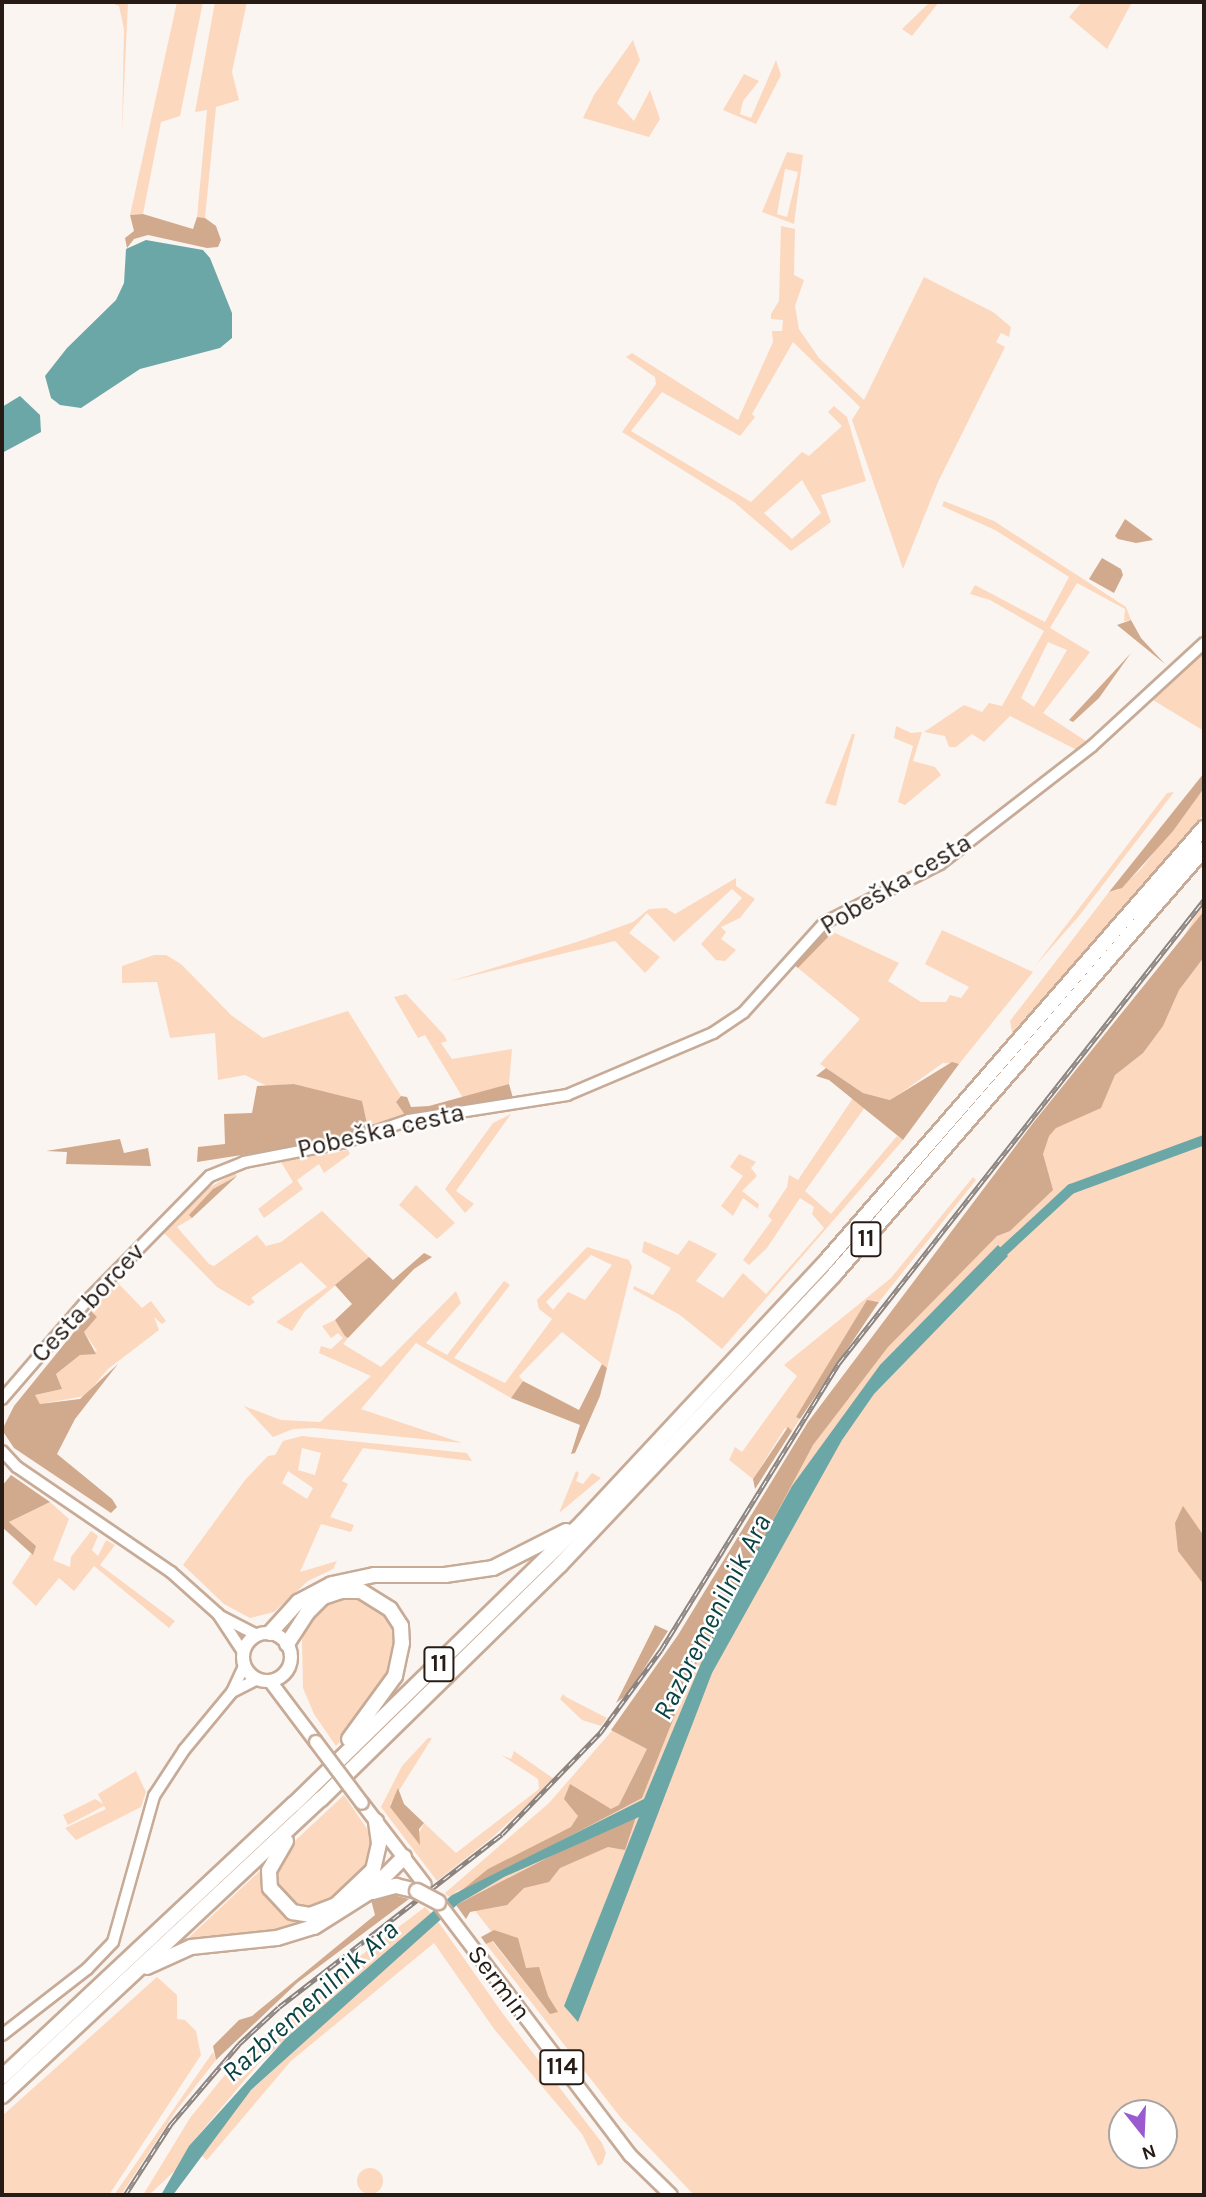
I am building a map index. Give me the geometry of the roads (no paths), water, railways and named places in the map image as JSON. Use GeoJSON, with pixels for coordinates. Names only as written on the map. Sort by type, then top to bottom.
{"type":"FeatureCollection","features":[{"type":"Feature","properties":{"kind":"highway","name":"11"},"geometry":{"type":"LineString","coordinates":[[2,2077],[294,1804],[583,1521],[837,1249],[1204,828]]}},
{"type":"Feature","properties":{"kind":"highway","name":"11"},"geometry":{"type":"LineString","coordinates":[[2,2096],[321,1799],[559,1565],[834,1275],[1204,849]]}},
{"type":"Feature","properties":{"kind":"highway"},"geometry":{"type":"LineString","coordinates":[[263,1634],[298,1602],[332,1584],[374,1575],[445,1575],[493,1568],[539,1548],[583,1521]]}},
{"type":"Feature","properties":{"kind":"highway"},"geometry":{"type":"LineString","coordinates":[[287,1644],[307,1613],[323,1597],[341,1591],[361,1591],[378,1598],[401,1626],[402,1643],[395,1676],[380,1701],[294,1804]]}},
{"type":"Feature","properties":{"kind":"highway"},"geometry":{"type":"LineString","coordinates":[[321,1799],[307,1821],[275,1854],[269,1871],[278,1902],[300,1915],[323,1911],[355,1890],[373,1870],[404,1857]]}},
{"type":"Feature","properties":{"kind":"highway"},"geometry":{"type":"LineString","coordinates":[[373,1870],[379,1843],[376,1821]]}},
{"type":"Feature","properties":{"kind":"highway"},"geometry":{"type":"LineString","coordinates":[[128,1978],[191,1947],[295,1935],[368,1893],[404,1857]]}},
{"type":"Feature","properties":{"kind":"highway"},"geometry":{"type":"LineString","coordinates":[[368,1893],[396,1886],[421,1888],[438,1902]]}},
{"type":"Feature","properties":{"kind":"main road"},"geometry":{"type":"LineString","coordinates":[[291,1705],[286,1671],[291,1654],[287,1644],[263,1634],[243,1652],[244,1666],[291,1705],[404,1857],[421,1888]]}},
{"type":"Feature","properties":{"kind":"main road"},"geometry":{"type":"LineString","coordinates":[[263,1680],[286,1671]]}},
{"type":"Feature","properties":{"kind":"main road","name":"Sermin"},"geometry":{"type":"LineString","coordinates":[[438,1902],[624,2148],[671,2195]]}},
{"type":"Feature","properties":{"kind":"street","name":"Pobeška cesta"},"geometry":{"type":"LineString","coordinates":[[176,1209],[210,1177],[244,1162],[342,1143],[409,1120],[567,1095],[713,1033],[744,1012],[824,923],[940,864],[1092,746],[1204,643]]}},
{"type":"Feature","properties":{"kind":"street","name":"Cesta borcev"},"geometry":{"type":"LineString","coordinates":[[2,1399],[85,1303],[176,1209]]}},
{"type":"Feature","properties":{"kind":"street"},"geometry":{"type":"LineString","coordinates":[[2,1451],[17,1467]]}},
{"type":"Feature","properties":{"kind":"street"},"geometry":{"type":"LineString","coordinates":[[2,1460],[17,1467],[171,1572],[218,1614],[243,1652]]}},
{"type":"Feature","properties":{"kind":"street"},"geometry":{"type":"LineString","coordinates":[[218,1614],[263,1634]]}},
{"type":"Feature","properties":{"kind":"street"},"geometry":{"type":"LineString","coordinates":[[2,2035],[105,1953],[119,1931],[145,1820],[161,1784],[232,1692],[244,1666]]}},
{"type":"Feature","properties":{"kind":"street"},"geometry":{"type":"LineString","coordinates":[[232,1692],[263,1680]]}},
{"type":"Feature","properties":{"kind":"water"},"geometry":{"type":"Polygon","coordinates":[[[146,240],[203,250],[210,258],[232,313],[232,338],[220,348],[140,369],[81,408],[60,405],[51,398],[45,376],[67,348],[116,300],[124,283],[126,249],[146,240]]]}},
{"type":"Feature","properties":{"kind":"water"},"geometry":{"type":"Polygon","coordinates":[[[20,396],[40,415],[41,432],[2,453],[2,407],[20,396]]]}},
{"type":"Feature","properties":{"kind":"water"},"geometry":{"type":"Polygon","coordinates":[[[998,1245],[1008,1256],[874,1394],[842,1440],[712,1673],[578,2022],[564,2006],[639,1817],[504,1877],[458,1904],[251,2090],[173,2195],[161,2195],[189,2146],[287,2037],[452,1895],[644,1799],[722,1613],[792,1486],[880,1365],[998,1245]]]}},
{"type":"Feature","properties":{"kind":"waterway","name":"Razbremenilnik Ara"},"geometry":{"type":"LineString","coordinates":[[994,1260],[1071,1189],[1204,1140]]}},
{"type":"Feature","properties":{"kind":"railway"},"geometry":{"type":"LineString","coordinates":[[125,2195],[171,2124],[239,2044],[279,2007],[502,1834],[600,1733],[661,1650],[839,1363],[1204,900]]}}]}
